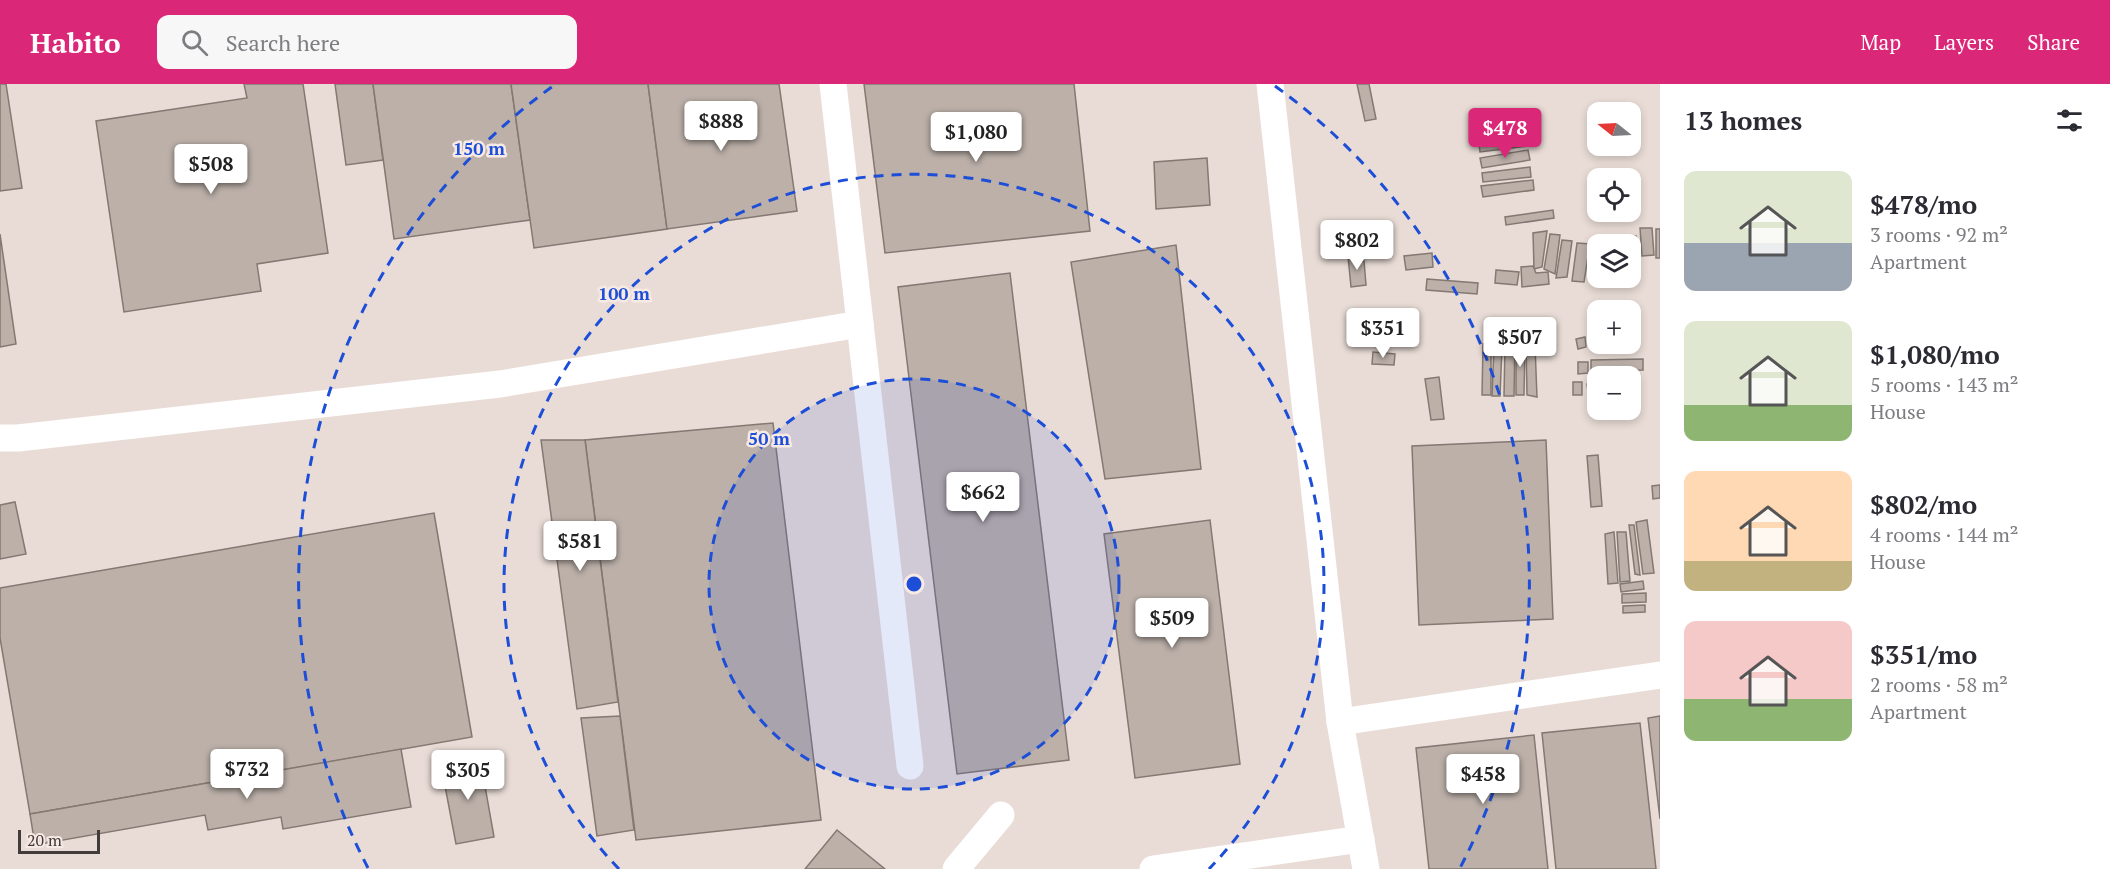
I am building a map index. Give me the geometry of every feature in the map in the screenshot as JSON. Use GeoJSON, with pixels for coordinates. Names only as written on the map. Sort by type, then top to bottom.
{"type":"FeatureCollection","features":[{"type":"Feature","properties":{"kind":"lane"},"geometry":{"type":"LineString","coordinates":[[832,84],[910,765]]}},
{"type":"Feature","properties":{"kind":"lane"},"geometry":{"type":"LineString","coordinates":[[1270,84],[1340,722],[1366,869]]}},
{"type":"Feature","properties":{"kind":"lane"},"geometry":{"type":"LineString","coordinates":[[6,440],[500,384],[860,324]]}},
{"type":"Feature","properties":{"kind":"lane"},"geometry":{"type":"LineString","coordinates":[[1340,722],[1660,675]]}},
{"type":"Feature","properties":{"kind":"lane"},"geometry":{"type":"LineString","coordinates":[[956,869],[1001,815]]}},
{"type":"Feature","properties":{"kind":"lane"},"geometry":{"type":"LineString","coordinates":[[1153,869],[1361,839]]}},
{"type":"Feature","properties":{"kind":"building"},"geometry":{"type":"Polygon","coordinates":[[[0,84],[6,84],[22,188],[0,191],[0,84]]]}},
{"type":"Feature","properties":{"kind":"building"},"geometry":{"type":"Polygon","coordinates":[[[244,84],[303,84],[328,253],[257,264],[261,291],[124,312],[96,121],[247,98],[244,84]]]}},
{"type":"Feature","properties":{"kind":"building"},"geometry":{"type":"Polygon","coordinates":[[[335,84],[373,84],[383,160],[346,165],[335,84]]]}},
{"type":"Feature","properties":{"kind":"building"},"geometry":{"type":"Polygon","coordinates":[[[373,84],[511,84],[530,220],[394,239],[373,84]]]}},
{"type":"Feature","properties":{"kind":"building"},"geometry":{"type":"Polygon","coordinates":[[[511,84],[648,84],[667,229],[534,248],[511,84]]]}},
{"type":"Feature","properties":{"kind":"building"},"geometry":{"type":"Polygon","coordinates":[[[648,84],[779,84],[797,211],[667,229],[648,84]]]}},
{"type":"Feature","properties":{"kind":"building"},"geometry":{"type":"Polygon","coordinates":[[[864,84],[1074,84],[1090,231],[885,253],[864,84]]]}},
{"type":"Feature","properties":{"kind":"building"},"geometry":{"type":"Polygon","coordinates":[[[1357,84],[1369,84],[1376,119],[1365,121],[1357,84]]]}},
{"type":"Feature","properties":{"kind":"building"},"geometry":{"type":"Polygon","coordinates":[[[1527,137],[1528,146],[1480,152],[1479,143],[1527,137]]]}},
{"type":"Feature","properties":{"kind":"building"},"geometry":{"type":"Polygon","coordinates":[[[1528,150],[1530,160],[1482,168],[1480,158],[1528,150]]]}},
{"type":"Feature","properties":{"kind":"building"},"geometry":{"type":"Polygon","coordinates":[[[1207,158],[1210,205],[1156,209],[1154,162],[1207,158]]]}},
{"type":"Feature","properties":{"kind":"building"},"geometry":{"type":"Polygon","coordinates":[[[1530,167],[1531,177],[1483,182],[1482,173],[1530,167]]]}},
{"type":"Feature","properties":{"kind":"building"},"geometry":{"type":"Polygon","coordinates":[[[1533,180],[1534,190],[1483,197],[1481,186],[1533,180]]]}},
{"type":"Feature","properties":{"kind":"building"},"geometry":{"type":"Polygon","coordinates":[[[1553,210],[1554,218],[1506,225],[1505,217],[1553,210]]]}},
{"type":"Feature","properties":{"kind":"building"},"geometry":{"type":"Polygon","coordinates":[[[1365,228],[1366,248],[1344,250],[1343,230],[1365,228]]]}},
{"type":"Feature","properties":{"kind":"building"},"geometry":{"type":"Polygon","coordinates":[[[1640,228],[1652,228],[1654,255],[1642,256],[1640,228]]]}},
{"type":"Feature","properties":{"kind":"building"},"geometry":{"type":"Polygon","coordinates":[[[1656,229],[1660,229],[1660,258],[1656,258],[1656,229]]]}},
{"type":"Feature","properties":{"kind":"building"},"geometry":{"type":"Polygon","coordinates":[[[1547,231],[1542,267],[1534,269],[1533,233],[1547,231]]]}},
{"type":"Feature","properties":{"kind":"building"},"geometry":{"type":"Polygon","coordinates":[[[0,234],[16,344],[0,347],[0,234]]]}},
{"type":"Feature","properties":{"kind":"building"},"geometry":{"type":"Polygon","coordinates":[[[1550,234],[1560,235],[1555,274],[1544,269],[1550,234]]]}},
{"type":"Feature","properties":{"kind":"building"},"geometry":{"type":"Polygon","coordinates":[[[1562,240],[1572,241],[1567,277],[1556,278],[1562,240]]]}},
{"type":"Feature","properties":{"kind":"building"},"geometry":{"type":"Polygon","coordinates":[[[1577,243],[1587,244],[1584,282],[1572,281],[1577,243]]]}},
{"type":"Feature","properties":{"kind":"building"},"geometry":{"type":"Polygon","coordinates":[[[1176,245],[1201,469],[1105,479],[1071,262],[1176,245]]]}},
{"type":"Feature","properties":{"kind":"building"},"geometry":{"type":"Polygon","coordinates":[[[1432,253],[1433,267],[1406,270],[1404,256],[1432,253]]]}},
{"type":"Feature","properties":{"kind":"building"},"geometry":{"type":"Polygon","coordinates":[[[1359,255],[1360,261],[1364,261],[1366,285],[1351,287],[1348,256],[1359,255]]]}},
{"type":"Feature","properties":{"kind":"building"},"geometry":{"type":"Polygon","coordinates":[[[1533,266],[1536,273],[1548,272],[1549,284],[1522,287],[1521,267],[1533,266]]]}},
{"type":"Feature","properties":{"kind":"building"},"geometry":{"type":"Polygon","coordinates":[[[1496,270],[1519,272],[1517,285],[1495,283],[1496,270]]]}},
{"type":"Feature","properties":{"kind":"building"},"geometry":{"type":"Polygon","coordinates":[[[1010,273],[1069,760],[957,774],[898,287],[1010,273]]]}},
{"type":"Feature","properties":{"kind":"building"},"geometry":{"type":"Polygon","coordinates":[[[1427,279],[1478,283],[1477,294],[1426,290],[1427,279]]]}},
{"type":"Feature","properties":{"kind":"building"},"geometry":{"type":"Polygon","coordinates":[[[1585,337],[1586,347],[1578,349],[1576,339],[1585,337]]]}},
{"type":"Feature","properties":{"kind":"building"},"geometry":{"type":"Polygon","coordinates":[[[1515,342],[1514,396],[1504,396],[1505,344],[1515,342]]]}},
{"type":"Feature","properties":{"kind":"building"},"geometry":{"type":"Polygon","coordinates":[[[1516,342],[1525,342],[1524,395],[1516,395],[1516,342]]]}},
{"type":"Feature","properties":{"kind":"building"},"geometry":{"type":"Polygon","coordinates":[[[1483,344],[1491,344],[1491,395],[1482,395],[1483,344]]]}},
{"type":"Feature","properties":{"kind":"building"},"geometry":{"type":"Polygon","coordinates":[[[1535,345],[1537,397],[1527,395],[1526,346],[1535,345]]]}},
{"type":"Feature","properties":{"kind":"building"},"geometry":{"type":"Polygon","coordinates":[[[1494,347],[1502,347],[1500,396],[1492,396],[1494,347]]]}},
{"type":"Feature","properties":{"kind":"building"},"geometry":{"type":"Polygon","coordinates":[[[1373,352],[1395,354],[1394,365],[1372,364],[1373,352]]]}},
{"type":"Feature","properties":{"kind":"building"},"geometry":{"type":"Polygon","coordinates":[[[1643,359],[1643,370],[1641,370],[1641,366],[1591,366],[1591,360],[1643,359]]]}},
{"type":"Feature","properties":{"kind":"building"},"geometry":{"type":"Polygon","coordinates":[[[1578,362],[1588,362],[1587,373],[1578,374],[1578,362]]]}},
{"type":"Feature","properties":{"kind":"building"},"geometry":{"type":"Polygon","coordinates":[[[1439,377],[1444,419],[1431,420],[1425,379],[1439,377]]]}},
{"type":"Feature","properties":{"kind":"building"},"geometry":{"type":"Polygon","coordinates":[[[1573,382],[1582,382],[1582,395],[1573,395],[1573,382]]]}},
{"type":"Feature","properties":{"kind":"building"},"geometry":{"type":"Polygon","coordinates":[[[773,423],[821,820],[636,840],[585,440],[773,423]]]}},
{"type":"Feature","properties":{"kind":"building"},"geometry":{"type":"Polygon","coordinates":[[[541,440],[585,440],[618,702],[577,709],[541,440]]]}},
{"type":"Feature","properties":{"kind":"building"},"geometry":{"type":"Polygon","coordinates":[[[1546,440],[1553,619],[1419,625],[1412,446],[1546,440]]]}},
{"type":"Feature","properties":{"kind":"building"},"geometry":{"type":"Polygon","coordinates":[[[1598,455],[1602,506],[1591,507],[1587,456],[1598,455]]]}},
{"type":"Feature","properties":{"kind":"building"},"geometry":{"type":"Polygon","coordinates":[[[1660,485],[1660,498],[1653,499],[1652,486],[1660,485]]]}},
{"type":"Feature","properties":{"kind":"building"},"geometry":{"type":"Polygon","coordinates":[[[15,502],[26,554],[0,559],[0,505],[15,502]]]}},
{"type":"Feature","properties":{"kind":"building"},"geometry":{"type":"Polygon","coordinates":[[[434,513],[472,737],[30,814],[0,638],[0,588],[434,513]]]}},
{"type":"Feature","properties":{"kind":"building"},"geometry":{"type":"Polygon","coordinates":[[[1210,520],[1240,764],[1135,778],[1104,534],[1210,520]]]}},
{"type":"Feature","properties":{"kind":"building"},"geometry":{"type":"Polygon","coordinates":[[[1647,520],[1654,573],[1643,574],[1636,522],[1647,520]]]}},
{"type":"Feature","properties":{"kind":"building"},"geometry":{"type":"Polygon","coordinates":[[[1629,525],[1634,525],[1640,575],[1635,574],[1629,525]]]}},
{"type":"Feature","properties":{"kind":"building"},"geometry":{"type":"Polygon","coordinates":[[[1614,532],[1618,583],[1608,584],[1605,534],[1614,532]]]}},
{"type":"Feature","properties":{"kind":"building"},"geometry":{"type":"Polygon","coordinates":[[[1617,532],[1626,532],[1630,581],[1620,582],[1617,532]]]}},
{"type":"Feature","properties":{"kind":"building"},"geometry":{"type":"Polygon","coordinates":[[[1643,581],[1644,589],[1621,592],[1620,584],[1643,581]]]}},
{"type":"Feature","properties":{"kind":"building"},"geometry":{"type":"Polygon","coordinates":[[[1646,593],[1646,602],[1622,603],[1622,594],[1646,593]]]}},
{"type":"Feature","properties":{"kind":"building"},"geometry":{"type":"Polygon","coordinates":[[[1645,605],[1645,612],[1623,613],[1623,606],[1645,605]]]}},
{"type":"Feature","properties":{"kind":"building"},"geometry":{"type":"Polygon","coordinates":[[[620,716],[634,830],[597,836],[581,718],[620,716]]]}},
{"type":"Feature","properties":{"kind":"building"},"geometry":{"type":"Polygon","coordinates":[[[1660,716],[1660,819],[1648,718],[1660,716]]]}},
{"type":"Feature","properties":{"kind":"building"},"geometry":{"type":"Polygon","coordinates":[[[1640,723],[1656,869],[1556,869],[1542,733],[1640,723]]]}},
{"type":"Feature","properties":{"kind":"building"},"geometry":{"type":"Polygon","coordinates":[[[1534,735],[1548,869],[1429,869],[1416,748],[1534,735]]]}},
{"type":"Feature","properties":{"kind":"building"},"geometry":{"type":"Polygon","coordinates":[[[401,749],[411,807],[283,829],[281,817],[208,830],[205,815],[35,845],[30,814],[401,749]]]}},
{"type":"Feature","properties":{"kind":"building"},"geometry":{"type":"Polygon","coordinates":[[[480,758],[494,837],[456,844],[441,765],[480,758]]]}},
{"type":"Feature","properties":{"kind":"building"},"geometry":{"type":"Polygon","coordinates":[[[837,830],[885,869],[805,869],[837,830]]]}}]}
